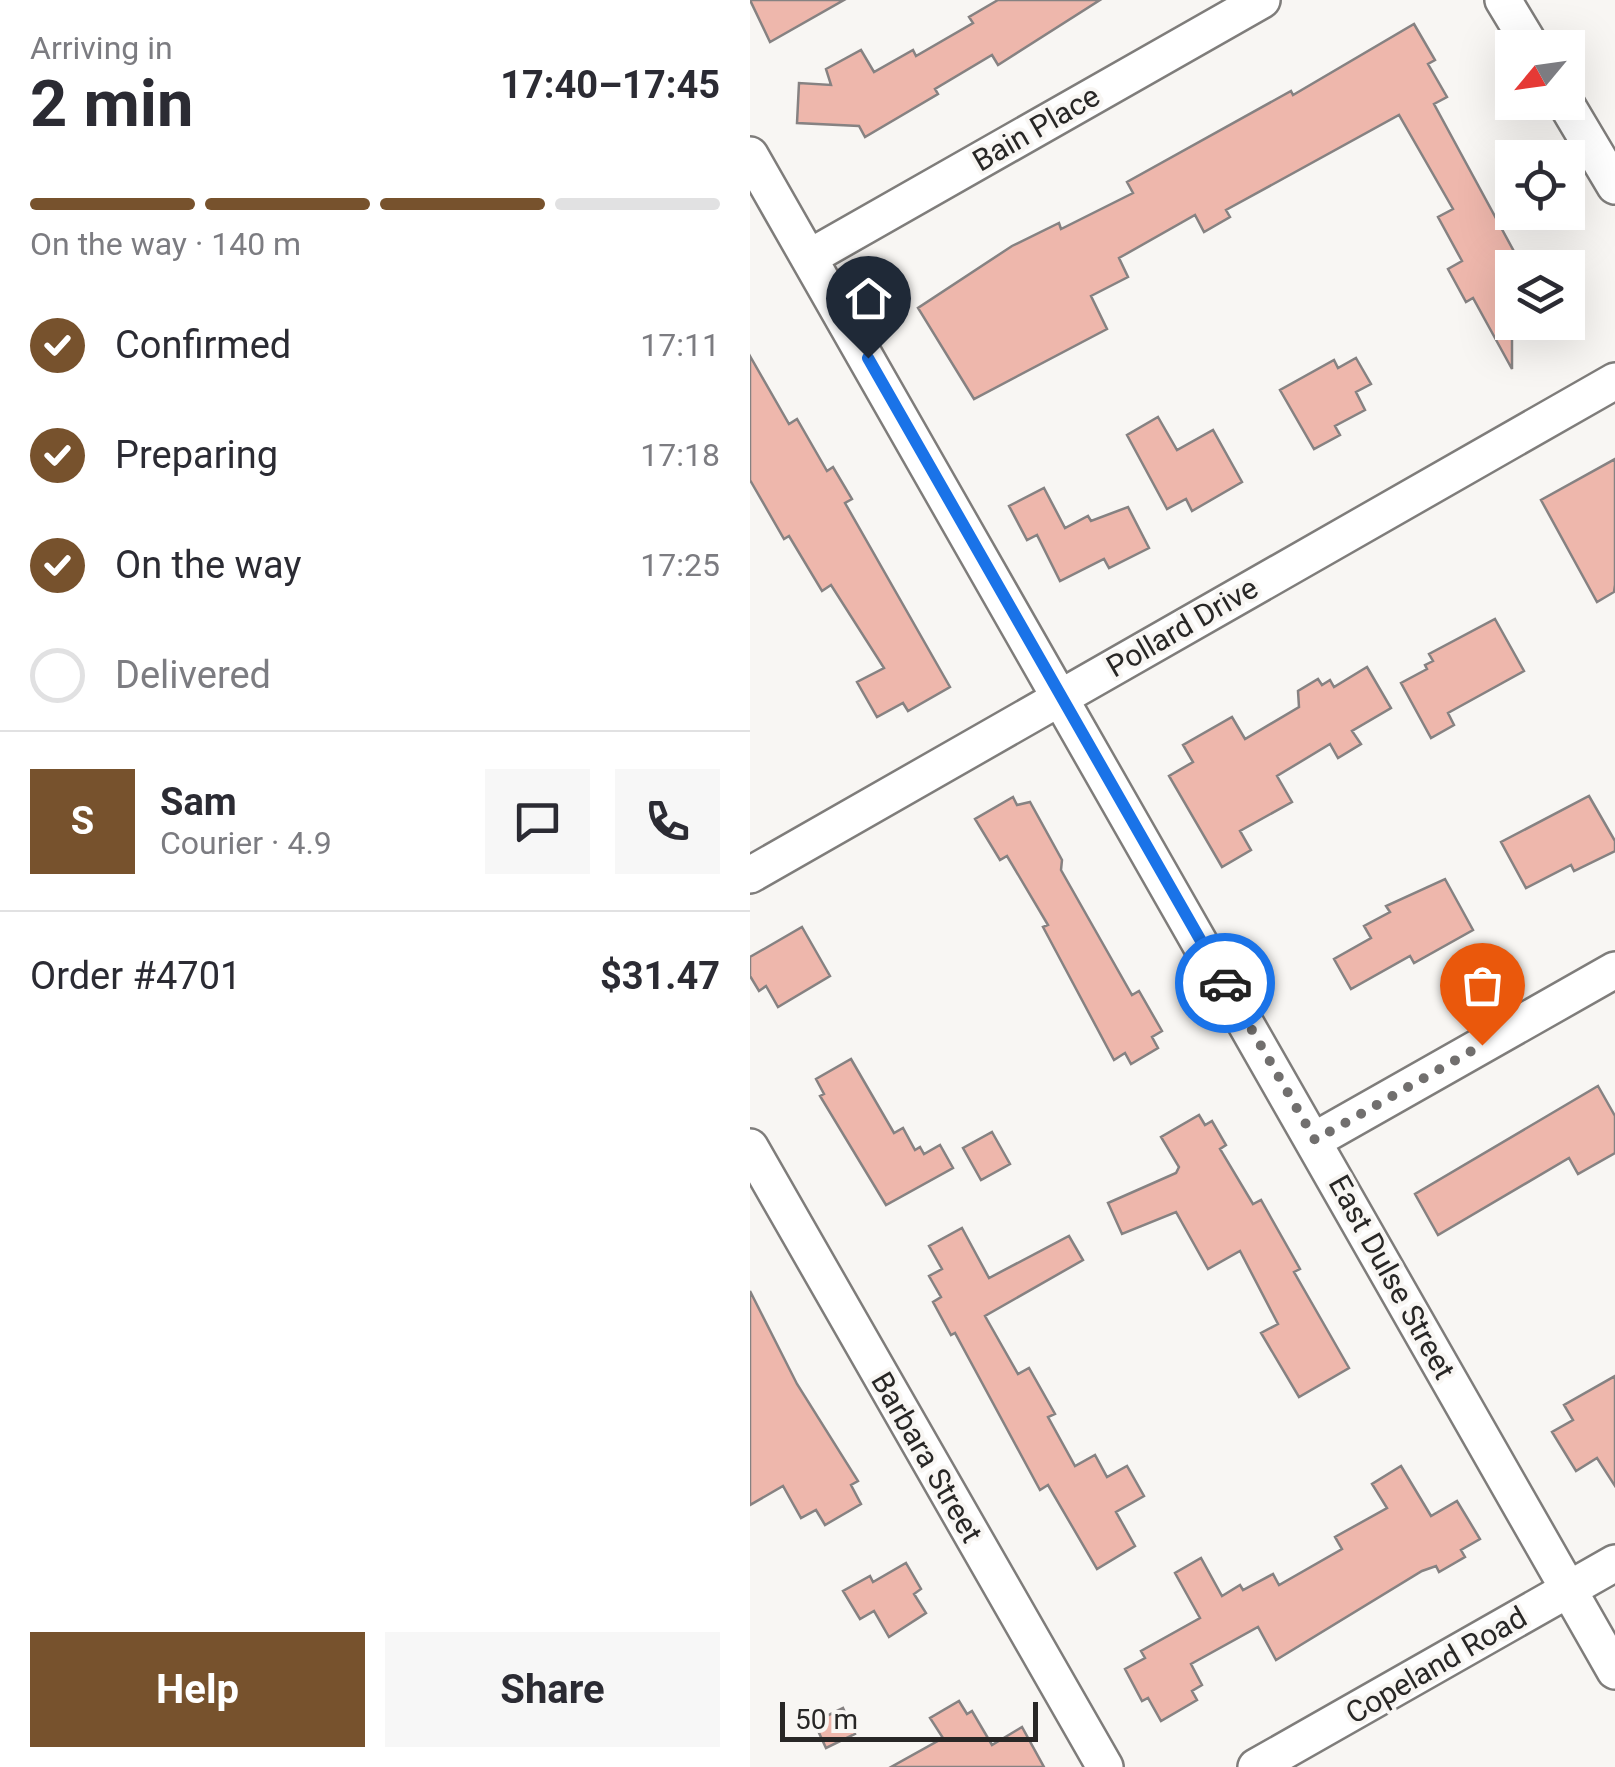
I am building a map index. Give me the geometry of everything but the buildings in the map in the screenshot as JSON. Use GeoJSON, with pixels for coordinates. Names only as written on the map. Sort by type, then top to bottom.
{"type":"FeatureCollection","features":[{"type":"Feature","properties":{"kind":"street","name":"Bain Place"},"geometry":{"type":"LineString","coordinates":[[810,257],[1262,0]]}},
{"type":"Feature","properties":{"kind":"street"},"geometry":{"type":"LineString","coordinates":[[1503,0],[1521,30]]}},
{"type":"Feature","properties":{"kind":"street"},"geometry":{"type":"LineString","coordinates":[[1576,120],[1615,186]]}},
{"type":"Feature","properties":{"kind":"street","name":"East Dulse Street"},"geometry":{"type":"LineString","coordinates":[[750,156],[1615,1670]]}},
{"type":"Feature","properties":{"kind":"street","name":"Pollard Drive"},"geometry":{"type":"LineString","coordinates":[[750,875],[1615,381]]}},
{"type":"Feature","properties":{"kind":"street"},"geometry":{"type":"LineString","coordinates":[[1315,1140],[1615,970]]}},
{"type":"Feature","properties":{"kind":"street","name":"Barbara Street"},"geometry":{"type":"LineString","coordinates":[[750,1147],[1105,1767]]}},
{"type":"Feature","properties":{"kind":"street","name":"Copeland Road"},"geometry":{"type":"LineString","coordinates":[[1256,1767],[1615,1563]]}},
{"type":"Feature","properties":{"kind":"way so far"},"geometry":{"type":"LineString","coordinates":[[1225,983],[1315,1140],[1482,1045]]}},
{"type":"Feature","properties":{"kind":"route"},"geometry":{"type":"LineString","coordinates":[[868,358],[1225,983]]}}]}
